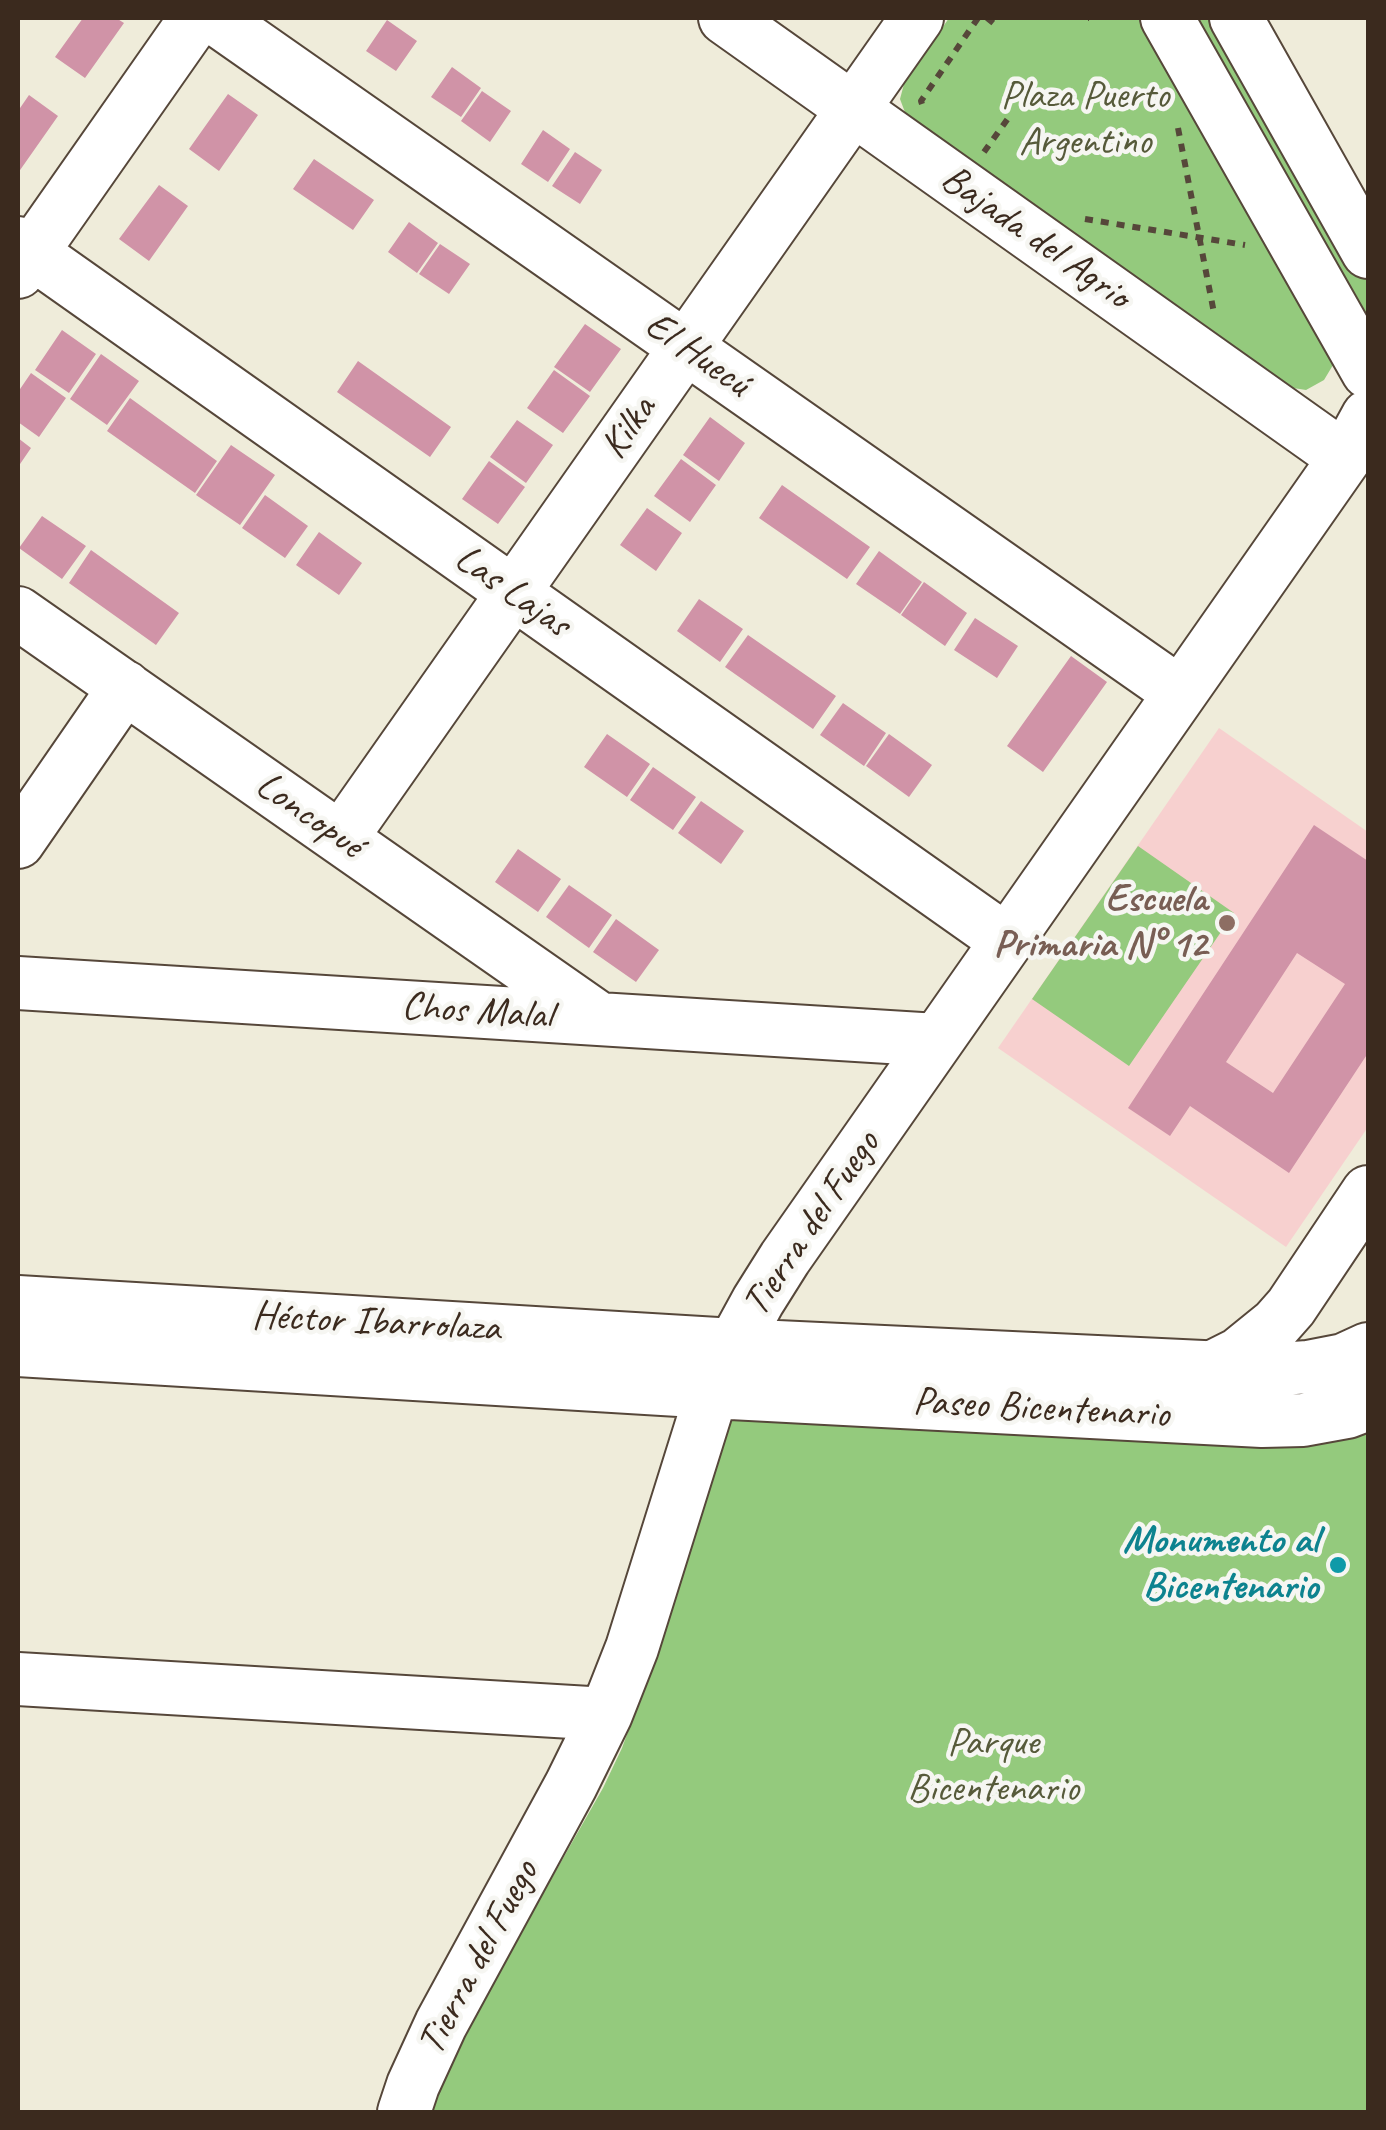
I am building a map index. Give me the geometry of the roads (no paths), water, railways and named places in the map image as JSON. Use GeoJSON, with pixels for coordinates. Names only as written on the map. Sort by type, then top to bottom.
{"type":"FeatureCollection","features":[{"type":"Feature","properties":{"kind":"street"},"geometry":{"type":"LineString","coordinates":[[22,256],[196,18]]}},
{"type":"Feature","properties":{"kind":"street","name":"El Huecú"},"geometry":{"type":"LineString","coordinates":[[215,18],[1180,693]]}},
{"type":"Feature","properties":{"kind":"street","name":"Bajada del Agrio"},"geometry":{"type":"LineString","coordinates":[[725,18],[853,109],[1357,437]]}},
{"type":"Feature","properties":{"kind":"street","name":"Kilka"},"geometry":{"type":"LineString","coordinates":[[341,838],[917,18]]}},
{"type":"Feature","properties":{"kind":"street"},"geometry":{"type":"LineString","coordinates":[[1167,18],[1368,372]]}},
{"type":"Feature","properties":{"kind":"street"},"geometry":{"type":"LineString","coordinates":[[1236,18],[1368,252]]}},
{"type":"Feature","properties":{"kind":"street","name":"Las Lajas"},"geometry":{"type":"LineString","coordinates":[[22,256],[513,593],[1007,940]]}},
{"type":"Feature","properties":{"kind":"street","name":"Tierra del Fuego"},"geometry":{"type":"LineString","coordinates":[[404,2112],[441,2024],[606,1714],[632,1648],[712,1392],[734,1344],[785,1258],[1357,437]]}},
{"type":"Feature","properties":{"kind":"street","name":"Loncopué"},"geometry":{"type":"LineString","coordinates":[[18,613],[600,1020]]}},
{"type":"Feature","properties":{"kind":"street"},"geometry":{"type":"LineString","coordinates":[[18,842],[124,688]]}},
{"type":"Feature","properties":{"kind":"street","name":"Chos Malal"},"geometry":{"type":"LineString","coordinates":[[18,983],[937,1040]]}},
{"type":"Feature","properties":{"kind":"street"},"geometry":{"type":"LineString","coordinates":[[1212,1367],[1239,1354],[1276,1324],[1368,1192]]}},
{"type":"Feature","properties":{"kind":"street","name":"Héctor Ibarrolaza"},"geometry":{"type":"LineString","coordinates":[[18,1302],[734,1344]]}},
{"type":"Feature","properties":{"kind":"street","name":"Paseo Bicentenario"},"geometry":{"type":"LineString","coordinates":[[734,1344],[1267,1370],[1344,1360],[1368,1349]]}},
{"type":"Feature","properties":{"kind":"street","name":"Héctor Ibarrolaza"},"geometry":{"type":"LineString","coordinates":[[18,1350],[712,1392]]}},
{"type":"Feature","properties":{"kind":"street","name":"Paseo Bicentenario"},"geometry":{"type":"LineString","coordinates":[[712,1392],[1262,1420],[1303,1420],[1368,1404]]}},
{"type":"Feature","properties":{"kind":"street"},"geometry":{"type":"LineString","coordinates":[[18,1678],[606,1714]]}},
{"type":"Feature","properties":{"kind":"place","name":"Escuela Primaria N° 12"},"geometry":{"type":"Point","coordinates":[1227,923]}},
{"type":"Feature","properties":{"kind":"place","name":"Monumento al Bicentenario"},"geometry":{"type":"Point","coordinates":[1338,1565]}},
{"type":"Feature","properties":{"kind":"park label","name":"Plaza Puerto Argentino"},"geometry":{"type":"Point","coordinates":[1085,120]}},
{"type":"Feature","properties":{"kind":"park label","name":"Parque Bicentenario"},"geometry":{"type":"Point","coordinates":[993,1767]}}]}
